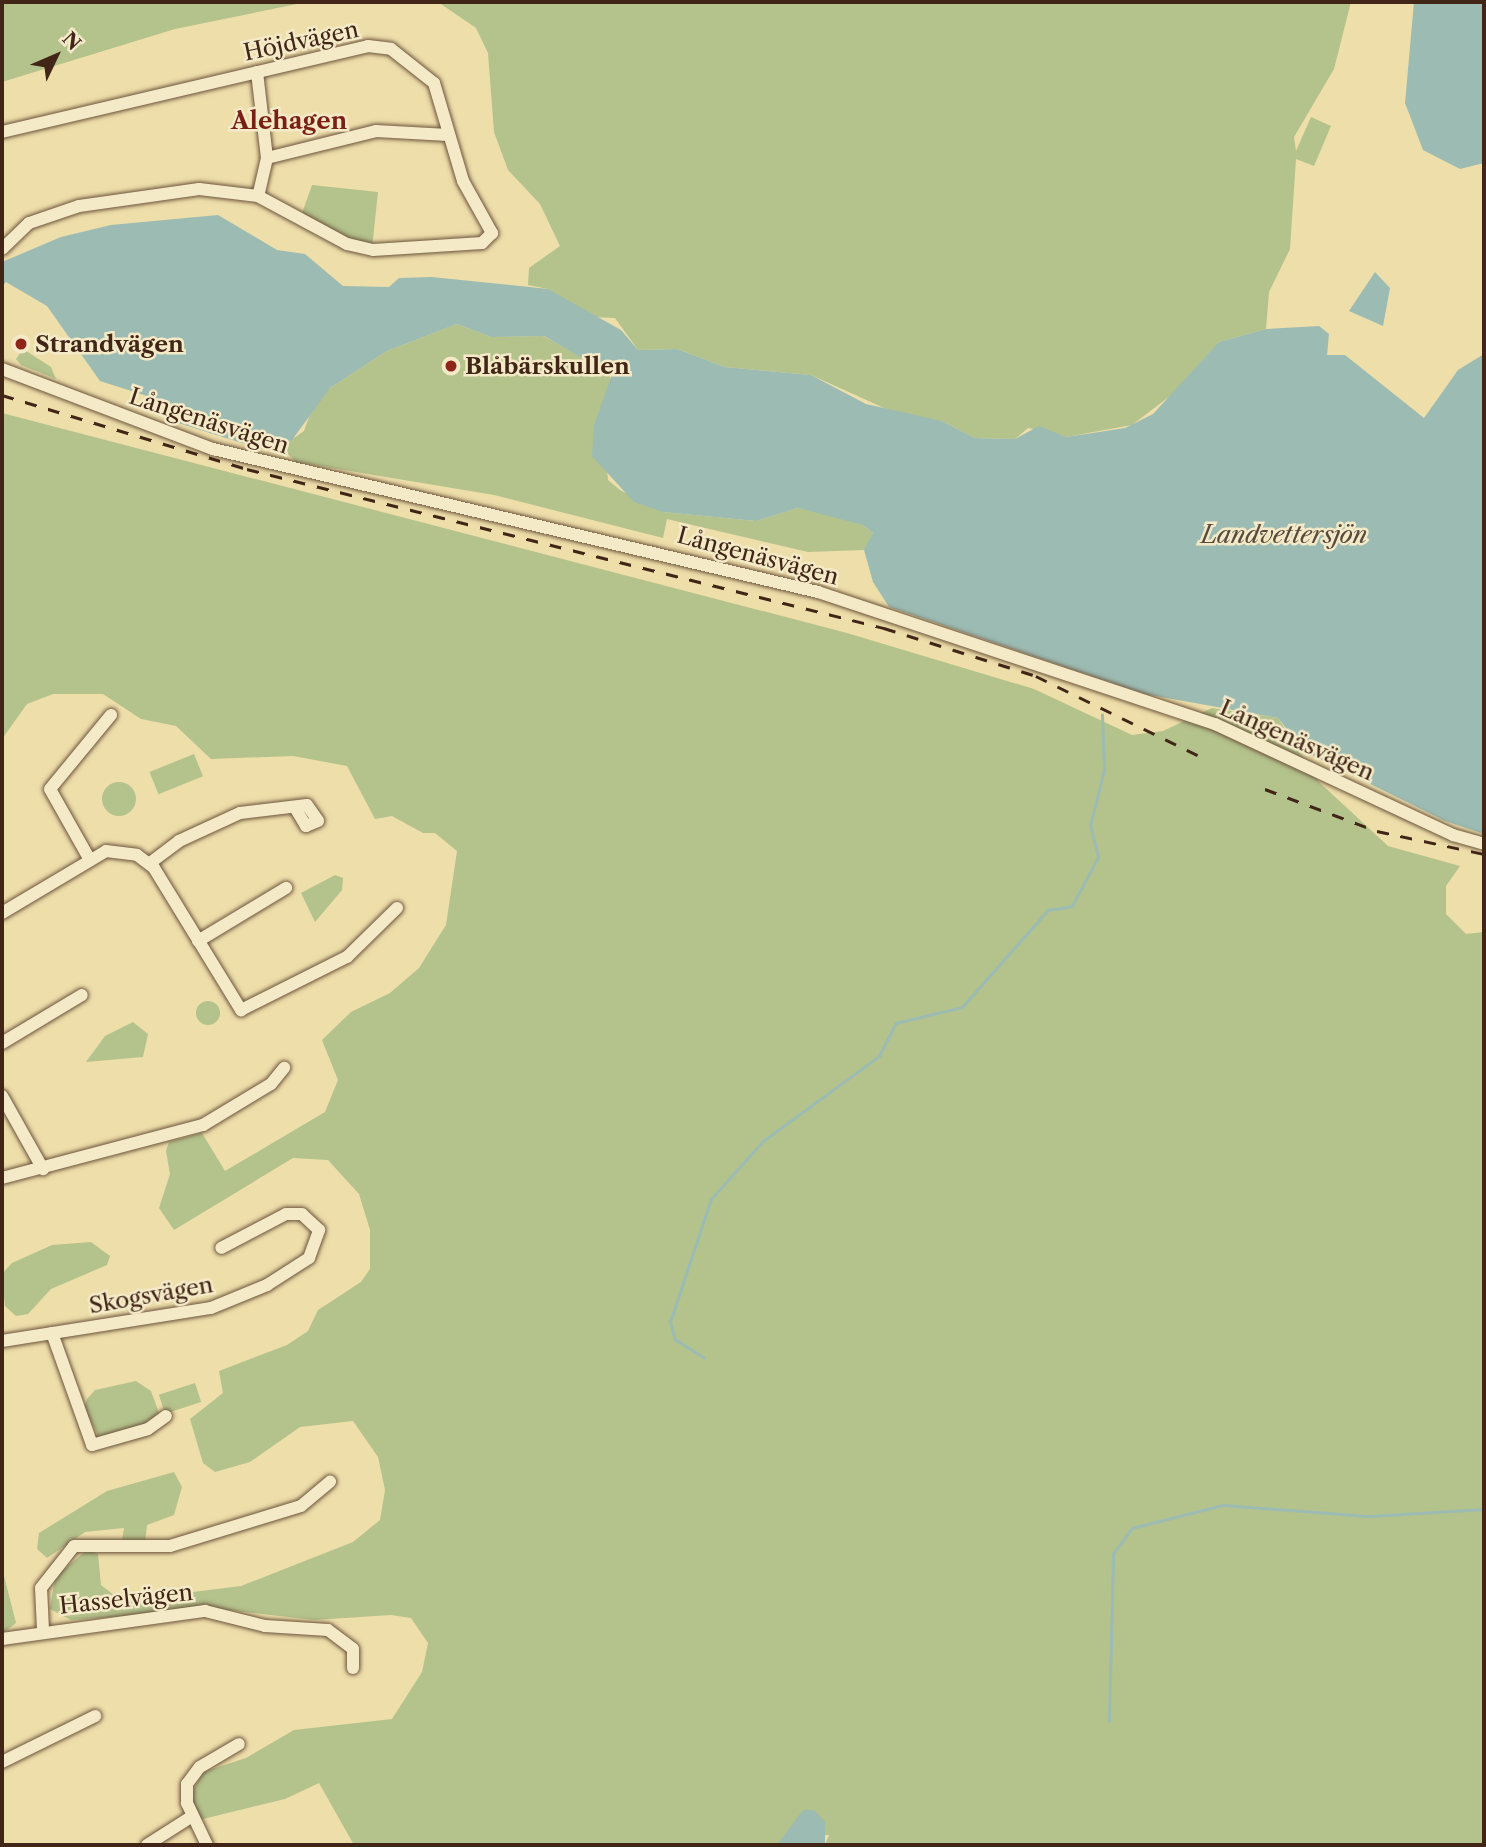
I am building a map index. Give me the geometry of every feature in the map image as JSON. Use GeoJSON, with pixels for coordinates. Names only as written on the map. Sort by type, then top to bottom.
{"type":"FeatureCollection","features":[{"type":"Feature","properties":{"kind":"street","name":"Höjdvägen"},"geometry":{"type":"LineString","coordinates":[[2,132],[368,46],[391,49],[428,74],[463,181],[492,228],[490,238],[421,249],[361,248],[258,196]]}},
{"type":"Feature","properties":{"kind":"street"},"geometry":{"type":"LineString","coordinates":[[2,249],[29,223],[79,206],[172,191],[258,196],[267,158],[257,72]]}},
{"type":"Feature","properties":{"kind":"street"},"geometry":{"type":"LineString","coordinates":[[267,158],[376,131],[448,135]]}},
{"type":"Feature","properties":{"kind":"street","name":"Långenäsvägen"},"geometry":{"type":"LineString","coordinates":[[2,369],[213,449],[818,592],[1215,724],[1453,835],[1484,844]]}},
{"type":"Feature","properties":{"kind":"street"},"geometry":{"type":"LineString","coordinates":[[90,860],[50,789],[111,715]]}},
{"type":"Feature","properties":{"kind":"street"},"geometry":{"type":"LineString","coordinates":[[150,863],[179,841],[240,813],[295,808]]}},
{"type":"Feature","properties":{"kind":"street"},"geometry":{"type":"LineString","coordinates":[[2,913],[90,860],[117,850],[150,863],[241,1010],[347,957],[397,908]]}},
{"type":"Feature","properties":{"kind":"street"},"geometry":{"type":"LineString","coordinates":[[198,941],[286,888]]}},
{"type":"Feature","properties":{"kind":"street"},"geometry":{"type":"LineString","coordinates":[[2,1043],[82,995]]}},
{"type":"Feature","properties":{"kind":"street"},"geometry":{"type":"LineString","coordinates":[[2,1178],[202,1125],[271,1084],[284,1068]]}},
{"type":"Feature","properties":{"kind":"street"},"geometry":{"type":"LineString","coordinates":[[2,1096],[43,1169]]}},
{"type":"Feature","properties":{"kind":"street","name":"Skogsvägen"},"geometry":{"type":"LineString","coordinates":[[2,1341],[227,1302],[309,1258],[319,1230],[302,1214],[286,1214],[220,1248]]}},
{"type":"Feature","properties":{"kind":"street"},"geometry":{"type":"LineString","coordinates":[[52,1333],[92,1445],[148,1429],[166,1416]]}},
{"type":"Feature","properties":{"kind":"street"},"geometry":{"type":"LineString","coordinates":[[43,1630],[41,1588],[74,1546],[170,1546],[301,1506],[330,1482]]}},
{"type":"Feature","properties":{"kind":"street","name":"Hasselvägen"},"geometry":{"type":"LineString","coordinates":[[2,1639],[43,1630],[205,1611],[265,1626],[328,1630],[353,1649],[353,1668]]}},
{"type":"Feature","properties":{"kind":"street"},"geometry":{"type":"LineString","coordinates":[[2,1762],[95,1716]]}},
{"type":"Feature","properties":{"kind":"street"},"geometry":{"type":"LineString","coordinates":[[207,1845],[191,1817],[185,1792],[191,1776],[239,1744]]}},
{"type":"Feature","properties":{"kind":"street"},"geometry":{"type":"LineString","coordinates":[[147,1845],[191,1817]]}},
{"type":"Feature","properties":{"kind":"green space"},"geometry":{"type":"Polygon","coordinates":[[[2,2],[307,2],[175,29],[2,82],[2,2]]]}},
{"type":"Feature","properties":{"kind":"green space"},"geometry":{"type":"Polygon","coordinates":[[[438,2],[1351,2],[1334,69],[1294,137],[1296,151],[1311,117],[1331,126],[1314,166],[1296,159],[1290,249],[1269,292],[1266,329],[1219,342],[1191,380],[1132,425],[1066,437],[1028,428],[1015,439],[975,438],[942,421],[904,417],[811,375],[725,367],[677,349],[638,350],[615,318],[592,317],[548,289],[528,285],[529,268],[560,246],[540,204],[508,170],[494,132],[488,53],[476,28],[438,2]]]}},
{"type":"Feature","properties":{"kind":"green space"},"geometry":{"type":"Polygon","coordinates":[[[312,185],[378,192],[372,248],[343,241],[301,216],[312,185]]]}},
{"type":"Feature","properties":{"kind":"green space"},"geometry":{"type":"Polygon","coordinates":[[[457,324],[491,337],[543,336],[606,368],[613,383],[601,407],[608,480],[620,490],[663,512],[756,521],[798,508],[824,511],[863,525],[873,533],[871,543],[864,550],[808,552],[667,519],[663,538],[494,495],[296,462],[281,447],[304,431],[314,403],[330,388],[387,351],[457,324]]]}},
{"type":"Feature","properties":{"kind":"green space"},"geometry":{"type":"Polygon","coordinates":[[[23,349],[51,367],[56,379],[21,365],[16,359],[23,349]]]}},
{"type":"Feature","properties":{"kind":"green space"},"geometry":{"type":"Polygon","coordinates":[[[2,413],[847,633],[1034,689],[1132,735],[1163,731],[1212,708],[1278,718],[1318,781],[1388,846],[1460,866],[1446,886],[1446,914],[1466,934],[1484,932],[1484,1845],[825,1845],[829,1835],[785,1837],[777,1845],[354,1845],[319,1783],[285,1799],[199,1820],[191,1795],[203,1772],[246,1758],[294,1730],[392,1719],[422,1672],[428,1643],[411,1618],[391,1615],[314,1620],[219,1609],[71,1620],[50,1609],[55,1577],[88,1549],[98,1554],[101,1585],[115,1596],[193,1592],[241,1586],[353,1542],[380,1520],[385,1490],[378,1457],[353,1421],[300,1427],[250,1462],[215,1472],[203,1463],[190,1419],[223,1393],[219,1371],[287,1345],[308,1331],[318,1310],[361,1282],[370,1269],[370,1230],[359,1194],[328,1160],[293,1158],[174,1230],[159,1208],[170,1174],[166,1151],[169,1142],[202,1133],[225,1171],[325,1112],[338,1080],[322,1040],[351,1012],[390,993],[419,968],[446,925],[457,851],[435,833],[423,833],[392,816],[375,819],[347,766],[293,756],[211,759],[176,726],[141,719],[103,694],[53,694],[27,704],[2,739],[2,413]]]}},
{"type":"Feature","properties":{"kind":"green space"},"geometry":{"type":"Polygon","coordinates":[[[194,754],[203,776],[158,794],[149,772],[194,754]]]}},
{"type":"Feature","properties":{"kind":"green space"},"geometry":{"type":"Polygon","coordinates":[[[119,782],[131,787],[136,799],[131,811],[119,816],[107,811],[102,799],[107,787],[119,782]]]}},
{"type":"Feature","properties":{"kind":"green space"},"geometry":{"type":"Polygon","coordinates":[[[335,875],[343,878],[342,890],[315,922],[301,893],[335,875]]]}},
{"type":"Feature","properties":{"kind":"green space"},"geometry":{"type":"Polygon","coordinates":[[[208,1001],[217,1004],[220,1013],[217,1022],[208,1025],[199,1022],[196,1013],[199,1004],[208,1001]]]}},
{"type":"Feature","properties":{"kind":"green space"},"geometry":{"type":"Polygon","coordinates":[[[133,1022],[148,1034],[143,1057],[86,1062],[105,1036],[133,1022]]]}},
{"type":"Feature","properties":{"kind":"green space"},"geometry":{"type":"Polygon","coordinates":[[[91,1242],[110,1256],[107,1265],[51,1289],[28,1314],[16,1316],[5,1306],[2,1274],[12,1263],[52,1245],[91,1242]]]}},
{"type":"Feature","properties":{"kind":"green space"},"geometry":{"type":"Polygon","coordinates":[[[136,1381],[151,1391],[159,1413],[150,1423],[99,1437],[84,1408],[87,1399],[95,1390],[136,1381]]]}},
{"type":"Feature","properties":{"kind":"green space"},"geometry":{"type":"Polygon","coordinates":[[[195,1383],[201,1402],[165,1414],[159,1395],[195,1383]]]}},
{"type":"Feature","properties":{"kind":"green space"},"geometry":{"type":"Polygon","coordinates":[[[174,1472],[182,1487],[174,1515],[147,1525],[145,1542],[122,1540],[124,1528],[85,1532],[47,1558],[37,1549],[39,1533],[107,1491],[174,1472]]]}},
{"type":"Feature","properties":{"kind":"green space"},"geometry":{"type":"Polygon","coordinates":[[[2,1568],[16,1623],[2,1634],[2,1568]]]}},
{"type":"Feature","properties":{"kind":"water"},"geometry":{"type":"Polygon","coordinates":[[[1414,2],[1484,2],[1484,163],[1460,169],[1423,150],[1405,103],[1414,2]]]}},
{"type":"Feature","properties":{"kind":"water","name":"Landvettersjön"},"geometry":{"type":"Polygon","coordinates":[[[218,215],[277,250],[305,254],[343,286],[389,287],[399,278],[432,277],[548,289],[621,330],[638,350],[677,349],[725,367],[811,375],[866,404],[942,421],[975,438],[1015,439],[1039,426],[1066,437],[1125,428],[1153,414],[1219,342],[1266,329],[1319,326],[1329,334],[1327,355],[1345,355],[1424,418],[1458,370],[1484,354],[1484,834],[1445,821],[1304,751],[1278,718],[1145,694],[889,607],[873,582],[864,550],[873,533],[863,525],[798,508],[756,521],[663,512],[634,502],[592,456],[594,425],[612,375],[544,336],[491,337],[457,324],[387,351],[330,388],[292,440],[261,449],[172,421],[147,396],[100,381],[47,306],[6,282],[2,286],[2,262],[61,237],[111,225],[218,215]]]}},
{"type":"Feature","properties":{"kind":"water"},"geometry":{"type":"Polygon","coordinates":[[[1375,272],[1390,288],[1383,326],[1349,311],[1375,272]]]}},
{"type":"Feature","properties":{"kind":"water"},"geometry":{"type":"Polygon","coordinates":[[[803,1810],[814,1810],[825,1822],[825,1845],[777,1845],[803,1810]]]}},
{"type":"Feature","properties":{"kind":"waterway"},"geometry":{"type":"LineString","coordinates":[[704,1358],[675,1340],[670,1322],[711,1199],[763,1141],[879,1056],[896,1023],[962,1007],[1048,910],[1072,906],[1098,857],[1090,826],[1104,770],[1102,715]]}},
{"type":"Feature","properties":{"kind":"waterway"},"geometry":{"type":"LineString","coordinates":[[1109,1721],[1113,1554],[1132,1528],[1223,1505],[1371,1516],[1484,1509]]}},
{"type":"Feature","properties":{"kind":"railway"},"geometry":{"type":"LineString","coordinates":[[2,395],[247,469],[884,628],[1036,676],[1201,757]]}},
{"type":"Feature","properties":{"kind":"railway"},"geometry":{"type":"LineString","coordinates":[[1265,789],[1377,831],[1484,854]]}},
{"type":"Feature","properties":{"kind":"place","name":"Strandvägen"},"geometry":{"type":"Point","coordinates":[21,344]}},
{"type":"Feature","properties":{"kind":"place","name":"Blåbärskullen"},"geometry":{"type":"Point","coordinates":[451,366]}},
{"type":"Feature","properties":{"kind":"district","name":"Alehagen"},"geometry":{"type":"Point","coordinates":[289,121]}}]}
